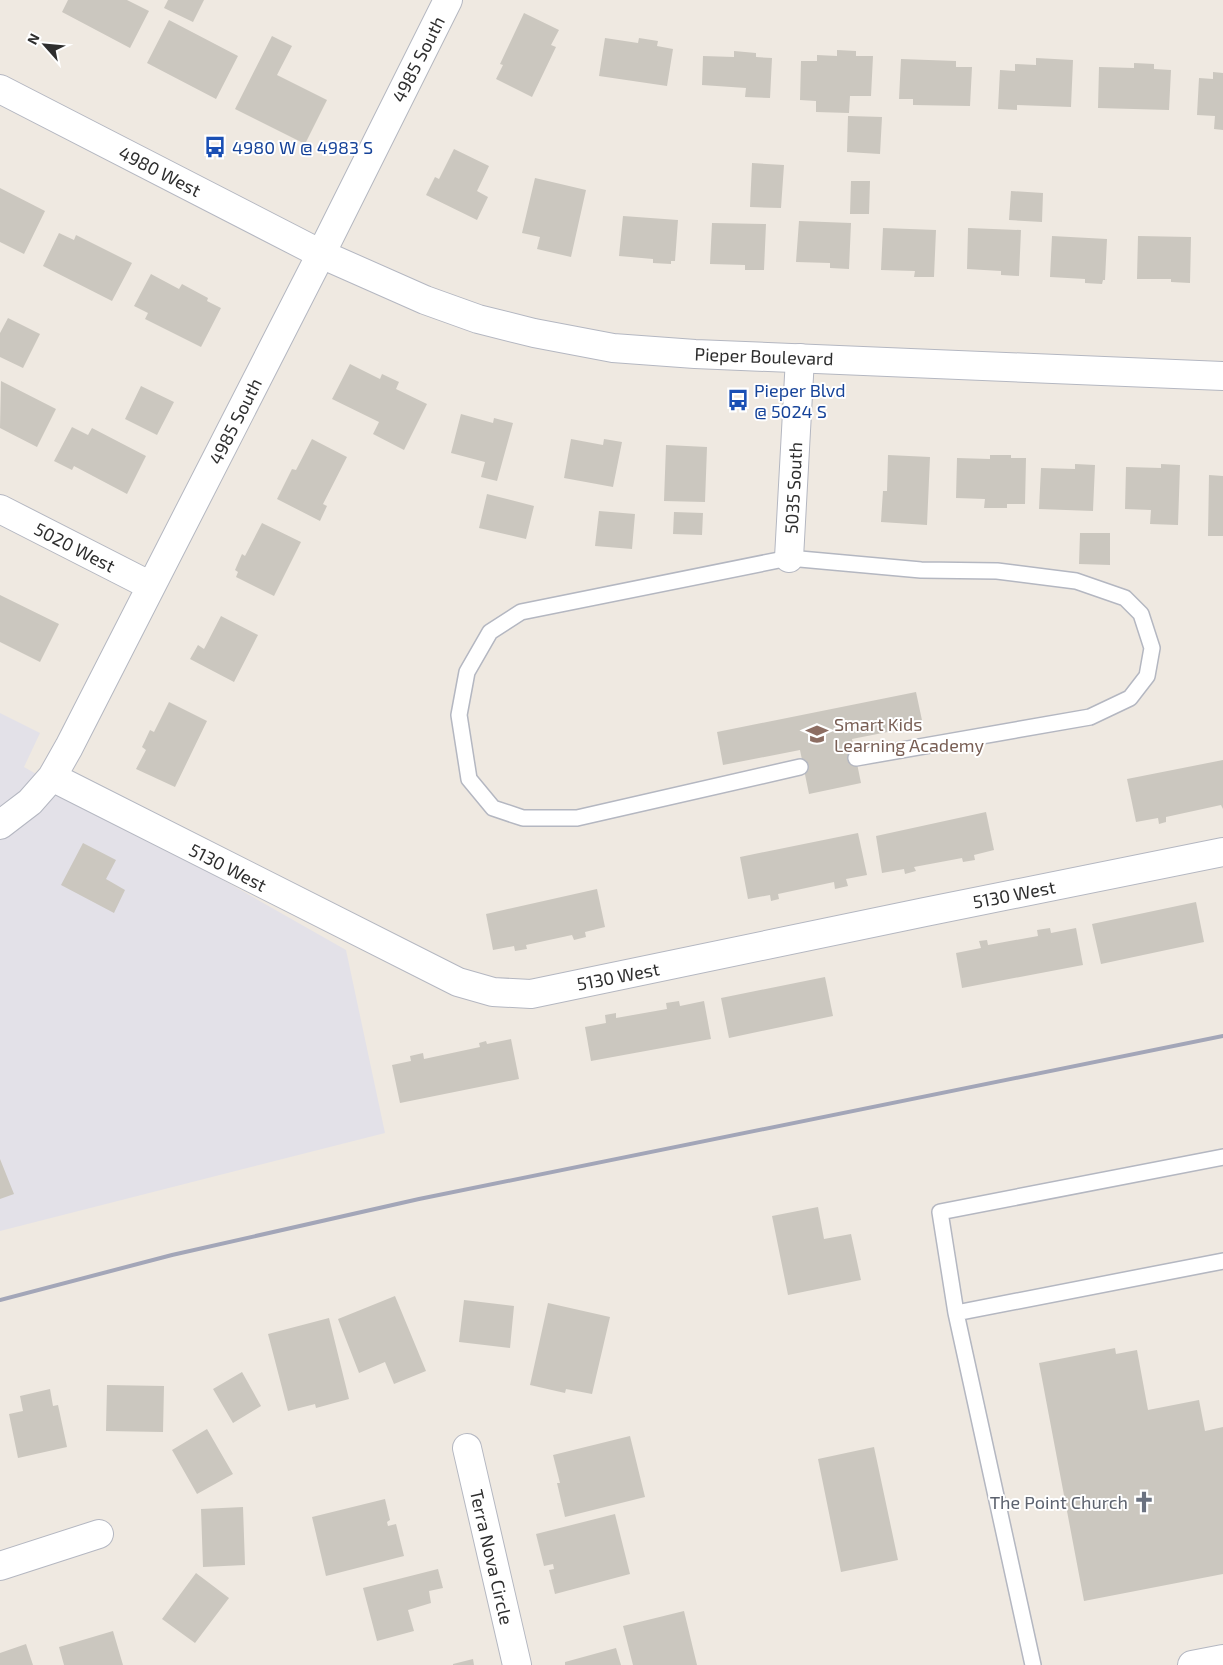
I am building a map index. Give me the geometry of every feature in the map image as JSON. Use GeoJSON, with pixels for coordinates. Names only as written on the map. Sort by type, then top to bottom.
{"type":"FeatureCollection","features":[{"type":"Feature","properties":{"kind":"street","name":"4985 South"},"geometry":{"type":"LineString","coordinates":[[0,825],[30,802],[52,776],[69,747],[321,254],[448,0]]}},
{"type":"Feature","properties":{"kind":"street","name":"4980 West"},"geometry":{"type":"LineString","coordinates":[[0,89],[321,254]]}},
{"type":"Feature","properties":{"kind":"street","name":"Pieper Boulevard"},"geometry":{"type":"LineString","coordinates":[[321,254],[425,300],[478,319],[534,334],[613,348],[696,354],[1223,376]]}},
{"type":"Feature","properties":{"kind":"street","name":"5035 South"},"geometry":{"type":"LineString","coordinates":[[789,558],[800,358]]}},
{"type":"Feature","properties":{"kind":"street","name":"5020 West"},"geometry":{"type":"LineString","coordinates":[[0,508],[151,586]]}},
{"type":"Feature","properties":{"kind":"street","name":"5130 West"},"geometry":{"type":"LineString","coordinates":[[52,776],[458,982],[493,992],[531,994],[1223,852]]}},
{"type":"Feature","properties":{"kind":"street","name":"Terra Nova Circle"},"geometry":{"type":"LineString","coordinates":[[467,1448],[517,1665]]}},
{"type":"Feature","properties":{"kind":"street"},"geometry":{"type":"LineString","coordinates":[[0,1566],[99,1534]]}},
{"type":"Feature","properties":{"kind":"street"},"geometry":{"type":"LineString","coordinates":[[1192,1665],[1223,1659]]}},
{"type":"Feature","properties":{"kind":"lane"},"geometry":{"type":"LineString","coordinates":[[800,767],[577,818],[523,818],[493,808],[469,779],[459,716],[467,672],[490,632],[521,612],[789,558],[921,570],[997,571],[1076,582],[1125,598],[1141,614],[1152,648],[1147,676],[1130,698],[1090,717],[856,758]]}},
{"type":"Feature","properties":{"kind":"lane"},"geometry":{"type":"LineString","coordinates":[[1033,1665],[956,1313],[940,1212],[1223,1157]]}},
{"type":"Feature","properties":{"kind":"lane"},"geometry":{"type":"LineString","coordinates":[[956,1313],[1223,1261]]}},
{"type":"Feature","properties":{"kind":"shaded area"},"geometry":{"type":"Polygon","coordinates":[[[0,713],[40,733],[24,767],[346,950],[385,1133],[0,1231],[0,713]]]}},
{"type":"Feature","properties":{"kind":"building"},"geometry":{"type":"Polygon","coordinates":[[[68,0],[127,0],[149,11],[130,48],[62,12],[68,0]]]}},
{"type":"Feature","properties":{"kind":"building"},"geometry":{"type":"Polygon","coordinates":[[[168,0],[204,0],[193,22],[164,8],[168,0]]]}},
{"type":"Feature","properties":{"kind":"building"},"geometry":{"type":"Polygon","coordinates":[[[524,13],[559,30],[551,45],[556,47],[532,97],[496,79],[503,65],[500,64],[524,13]]]}},
{"type":"Feature","properties":{"kind":"building"},"geometry":{"type":"Polygon","coordinates":[[[169,20],[238,56],[216,99],[147,63],[169,20]]]}},
{"type":"Feature","properties":{"kind":"building"},"geometry":{"type":"Polygon","coordinates":[[[272,36],[292,46],[277,75],[327,100],[305,144],[235,109],[272,36]]]}},
{"type":"Feature","properties":{"kind":"building"},"geometry":{"type":"Polygon","coordinates":[[[605,38],[638,43],[639,38],[658,41],[657,46],[673,49],[667,86],[599,76],[605,38]]]}},
{"type":"Feature","properties":{"kind":"building"},"geometry":{"type":"Polygon","coordinates":[[[837,50],[856,51],[856,56],[873,56],[871,96],[850,96],[849,113],[816,112],[816,101],[800,100],[801,61],[817,61],[817,55],[837,56],[837,50]]]}},
{"type":"Feature","properties":{"kind":"building"},"geometry":{"type":"Polygon","coordinates":[[[734,51],[756,53],[756,57],[772,58],[770,98],[745,97],[746,88],[702,85],[703,56],[734,57],[734,51]]]}},
{"type":"Feature","properties":{"kind":"building"},"geometry":{"type":"Polygon","coordinates":[[[1036,58],[1073,60],[1071,107],[1017,105],[1017,110],[998,109],[1000,70],[1015,71],[1015,64],[1036,65],[1036,58]]]}},
{"type":"Feature","properties":{"kind":"building"},"geometry":{"type":"Polygon","coordinates":[[[901,59],[956,61],[956,67],[972,67],[970,106],[913,105],[913,99],[899,99],[901,59]]]}},
{"type":"Feature","properties":{"kind":"building"},"geometry":{"type":"Polygon","coordinates":[[[1134,63],[1154,64],[1154,69],[1171,70],[1169,110],[1098,108],[1099,67],[1134,68],[1134,63]]]}},
{"type":"Feature","properties":{"kind":"building"},"geometry":{"type":"Polygon","coordinates":[[[1213,72],[1223,73],[1223,130],[1214,129],[1215,116],[1197,115],[1199,78],[1213,79],[1213,72]]]}},
{"type":"Feature","properties":{"kind":"building"},"geometry":{"type":"Polygon","coordinates":[[[848,116],[882,117],[880,154],[847,152],[848,116]]]}},
{"type":"Feature","properties":{"kind":"building"},"geometry":{"type":"Polygon","coordinates":[[[454,149],[489,166],[477,191],[488,197],[477,220],[426,195],[435,177],[439,179],[454,149]]]}},
{"type":"Feature","properties":{"kind":"building"},"geometry":{"type":"Polygon","coordinates":[[[752,163],[784,165],[781,208],[750,207],[752,163]]]}},
{"type":"Feature","properties":{"kind":"building"},"geometry":{"type":"Polygon","coordinates":[[[535,178],[586,190],[571,257],[537,249],[540,237],[522,233],[535,178]]]}},
{"type":"Feature","properties":{"kind":"building"},"geometry":{"type":"Polygon","coordinates":[[[851,181],[870,181],[869,214],[850,214],[851,181]]]}},
{"type":"Feature","properties":{"kind":"building"},"geometry":{"type":"Polygon","coordinates":[[[0,188],[45,211],[24,254],[0,242],[0,188]]]}},
{"type":"Feature","properties":{"kind":"building"},"geometry":{"type":"Polygon","coordinates":[[[1011,191],[1043,193],[1042,222],[1009,220],[1011,191]]]}},
{"type":"Feature","properties":{"kind":"building"},"geometry":{"type":"Polygon","coordinates":[[[623,216],[678,220],[675,261],[671,261],[671,264],[653,263],[653,259],[619,256],[623,216]]]}},
{"type":"Feature","properties":{"kind":"building"},"geometry":{"type":"Polygon","coordinates":[[[799,221],[851,223],[849,269],[830,268],[830,263],[796,262],[799,221]]]}},
{"type":"Feature","properties":{"kind":"building"},"geometry":{"type":"Polygon","coordinates":[[[712,223],[766,224],[764,270],[745,270],[745,265],[710,264],[712,223]]]}},
{"type":"Feature","properties":{"kind":"building"},"geometry":{"type":"Polygon","coordinates":[[[883,228],[936,230],[934,277],[914,277],[915,271],[881,270],[883,228]]]}},
{"type":"Feature","properties":{"kind":"building"},"geometry":{"type":"Polygon","coordinates":[[[968,228],[1021,230],[1019,276],[1001,275],[1001,271],[967,269],[968,228]]]}},
{"type":"Feature","properties":{"kind":"building"},"geometry":{"type":"Polygon","coordinates":[[[59,233],[74,240],[76,235],[132,263],[112,301],[43,266],[59,233]]]}},
{"type":"Feature","properties":{"kind":"building"},"geometry":{"type":"Polygon","coordinates":[[[1052,236],[1107,239],[1105,280],[1103,280],[1102,284],[1085,283],[1085,279],[1050,277],[1052,236]]]}},
{"type":"Feature","properties":{"kind":"building"},"geometry":{"type":"Polygon","coordinates":[[[1138,236],[1191,237],[1190,283],[1171,282],[1171,279],[1137,279],[1138,236]]]}},
{"type":"Feature","properties":{"kind":"building"},"geometry":{"type":"Polygon","coordinates":[[[151,274],[179,289],[182,284],[208,298],[207,301],[221,308],[201,347],[145,319],[148,313],[134,306],[151,274]]]}},
{"type":"Feature","properties":{"kind":"building"},"geometry":{"type":"Polygon","coordinates":[[[8,318],[40,334],[23,368],[0,357],[0,333],[8,318]]]}},
{"type":"Feature","properties":{"kind":"building"},"geometry":{"type":"Polygon","coordinates":[[[350,364],[380,379],[382,374],[399,382],[396,389],[427,404],[404,450],[373,434],[379,422],[332,399],[350,364]]]}},
{"type":"Feature","properties":{"kind":"building"},"geometry":{"type":"Polygon","coordinates":[[[1,381],[56,409],[37,447],[0,428],[1,381]]]}},
{"type":"Feature","properties":{"kind":"building"},"geometry":{"type":"Polygon","coordinates":[[[141,386],[174,402],[157,435],[125,419],[141,386]]]}},
{"type":"Feature","properties":{"kind":"building"},"geometry":{"type":"Polygon","coordinates":[[[461,414],[493,423],[494,418],[513,423],[497,481],[481,477],[485,462],[451,453],[461,414]]]}},
{"type":"Feature","properties":{"kind":"building"},"geometry":{"type":"Polygon","coordinates":[[[72,427],[88,435],[92,428],[146,456],[127,494],[74,466],[72,470],[54,461],[72,427]]]}},
{"type":"Feature","properties":{"kind":"building"},"geometry":{"type":"Polygon","coordinates":[[[312,439],[347,457],[323,504],[327,506],[320,521],[277,499],[292,469],[296,470],[312,439]]]}},
{"type":"Feature","properties":{"kind":"building"},"geometry":{"type":"Polygon","coordinates":[[[571,439],[603,445],[604,439],[622,442],[613,487],[564,478],[571,439]]]}},
{"type":"Feature","properties":{"kind":"building"},"geometry":{"type":"Polygon","coordinates":[[[666,445],[707,447],[705,502],[664,501],[666,445]]]}},
{"type":"Feature","properties":{"kind":"building"},"geometry":{"type":"Polygon","coordinates":[[[888,455],[930,457],[927,525],[881,522],[883,491],[887,491],[888,455]]]}},
{"type":"Feature","properties":{"kind":"building"},"geometry":{"type":"Polygon","coordinates":[[[990,455],[1011,455],[1011,458],[1026,458],[1025,504],[1007,504],[1007,508],[984,508],[985,499],[956,498],[957,458],[990,459],[990,455]]]}},
{"type":"Feature","properties":{"kind":"building"},"geometry":{"type":"Polygon","coordinates":[[[1075,464],[1095,465],[1093,511],[1039,509],[1041,468],[1075,469],[1075,464]]]}},
{"type":"Feature","properties":{"kind":"building"},"geometry":{"type":"Polygon","coordinates":[[[1161,464],[1180,465],[1178,525],[1150,524],[1151,510],[1125,509],[1126,467],[1161,468],[1161,464]]]}},
{"type":"Feature","properties":{"kind":"building"},"geometry":{"type":"Polygon","coordinates":[[[1209,475],[1223,476],[1223,536],[1208,536],[1209,475]]]}},
{"type":"Feature","properties":{"kind":"building"},"geometry":{"type":"Polygon","coordinates":[[[487,494],[534,506],[526,539],[479,528],[487,494]]]}},
{"type":"Feature","properties":{"kind":"building"},"geometry":{"type":"Polygon","coordinates":[[[599,511],[635,514],[632,549],[595,546],[599,511]]]}},
{"type":"Feature","properties":{"kind":"building"},"geometry":{"type":"Polygon","coordinates":[[[674,512],[703,513],[702,535],[673,534],[674,512]]]}},
{"type":"Feature","properties":{"kind":"building"},"geometry":{"type":"Polygon","coordinates":[[[262,523],[301,542],[274,596],[236,577],[238,572],[235,570],[242,554],[245,556],[262,523]]]}},
{"type":"Feature","properties":{"kind":"building"},"geometry":{"type":"Polygon","coordinates":[[[1080,533],[1110,533],[1110,565],[1079,564],[1080,533]]]}},
{"type":"Feature","properties":{"kind":"building"},"geometry":{"type":"Polygon","coordinates":[[[0,595],[59,624],[40,662],[0,642],[0,595]]]}},
{"type":"Feature","properties":{"kind":"building"},"geometry":{"type":"Polygon","coordinates":[[[221,616],[258,635],[234,682],[190,659],[198,645],[204,649],[221,616]]]}},
{"type":"Feature","properties":{"kind":"building"},"geometry":{"type":"Polygon","coordinates":[[[916,692],[923,725],[852,739],[861,783],[809,794],[800,750],[723,765],[717,732],[916,692]]]}},
{"type":"Feature","properties":{"kind":"building"},"geometry":{"type":"Polygon","coordinates":[[[169,702],[207,721],[175,787],[136,769],[146,750],[142,747],[150,730],[154,732],[169,702]]]}},
{"type":"Feature","properties":{"kind":"building"},"geometry":{"type":"Polygon","coordinates":[[[1223,760],[1223,809],[1221,805],[1166,817],[1166,822],[1159,824],[1158,818],[1136,822],[1127,779],[1223,760]]]}},
{"type":"Feature","properties":{"kind":"building"},"geometry":{"type":"Polygon","coordinates":[[[986,812],[994,850],[974,855],[975,860],[963,862],[962,858],[914,867],[916,871],[905,874],[904,869],[882,873],[876,836],[986,812]]]}},
{"type":"Feature","properties":{"kind":"building"},"geometry":{"type":"Polygon","coordinates":[[[858,833],[867,875],[846,879],[848,886],[835,889],[834,882],[778,894],[779,899],[771,901],[770,895],[748,899],[740,857],[858,833]]]}},
{"type":"Feature","properties":{"kind":"building"},"geometry":{"type":"Polygon","coordinates":[[[83,843],[116,860],[106,879],[125,890],[114,913],[61,885],[83,843]]]}},
{"type":"Feature","properties":{"kind":"building"},"geometry":{"type":"Polygon","coordinates":[[[597,889],[605,927],[585,932],[586,937],[574,940],[572,935],[526,945],[527,949],[515,951],[514,946],[493,950],[486,914],[597,889]]]}},
{"type":"Feature","properties":{"kind":"building"},"geometry":{"type":"Polygon","coordinates":[[[1196,902],[1204,942],[1101,964],[1092,924],[1196,902]]]}},
{"type":"Feature","properties":{"kind":"building"},"geometry":{"type":"Polygon","coordinates":[[[1050,928],[1051,933],[1076,928],[1083,965],[962,988],[956,953],[981,948],[979,941],[987,940],[988,945],[1038,936],[1037,930],[1050,928]]]}},
{"type":"Feature","properties":{"kind":"building"},"geometry":{"type":"Polygon","coordinates":[[[825,977],[833,1016],[729,1038],[721,998],[825,977]]]}},
{"type":"Feature","properties":{"kind":"building"},"geometry":{"type":"Polygon","coordinates":[[[679,1001],[680,1006],[704,1001],[711,1039],[591,1061],[585,1027],[606,1023],[605,1015],[616,1013],[616,1018],[667,1009],[666,1003],[679,1001]]]}},
{"type":"Feature","properties":{"kind":"building"},"geometry":{"type":"Polygon","coordinates":[[[511,1039],[519,1079],[400,1103],[392,1065],[411,1061],[410,1056],[423,1053],[424,1059],[480,1047],[479,1043],[486,1041],[487,1044],[511,1039]]]}},
{"type":"Feature","properties":{"kind":"building"},"geometry":{"type":"Polygon","coordinates":[[[0,1159],[14,1194],[0,1199],[0,1159]]]}},
{"type":"Feature","properties":{"kind":"building"},"geometry":{"type":"Polygon","coordinates":[[[818,1207],[824,1239],[851,1234],[861,1280],[788,1295],[772,1216],[818,1207]]]}},
{"type":"Feature","properties":{"kind":"building"},"geometry":{"type":"Polygon","coordinates":[[[395,1296],[426,1371],[394,1384],[385,1362],[359,1373],[338,1319],[395,1296]]]}},
{"type":"Feature","properties":{"kind":"building"},"geometry":{"type":"Polygon","coordinates":[[[464,1300],[514,1306],[510,1348],[459,1342],[464,1300]]]}},
{"type":"Feature","properties":{"kind":"building"},"geometry":{"type":"Polygon","coordinates":[[[548,1303],[610,1317],[592,1394],[566,1389],[565,1393],[530,1385],[548,1303]]]}},
{"type":"Feature","properties":{"kind":"building"},"geometry":{"type":"Polygon","coordinates":[[[329,1318],[349,1399],[316,1408],[315,1404],[288,1411],[268,1334],[329,1318]]]}},
{"type":"Feature","properties":{"kind":"building","name":"The Point Church"},"geometry":{"type":"Polygon","coordinates":[[[1115,1348],[1116,1354],[1137,1350],[1148,1410],[1199,1400],[1205,1431],[1223,1427],[1223,1574],[1084,1601],[1039,1363],[1115,1348]]]}},
{"type":"Feature","properties":{"kind":"building"},"geometry":{"type":"Polygon","coordinates":[[[242,1372],[261,1406],[233,1423],[213,1389],[242,1372]]]}},
{"type":"Feature","properties":{"kind":"building"},"geometry":{"type":"Polygon","coordinates":[[[107,1385],[164,1386],[163,1432],[106,1431],[107,1385]]]}},
{"type":"Feature","properties":{"kind":"building"},"geometry":{"type":"Polygon","coordinates":[[[50,1389],[53,1406],[58,1405],[67,1447],[18,1458],[9,1414],[23,1411],[20,1396],[50,1389]]]}},
{"type":"Feature","properties":{"kind":"building"},"geometry":{"type":"Polygon","coordinates":[[[207,1429],[233,1474],[197,1494],[172,1450],[207,1429]]]}},
{"type":"Feature","properties":{"kind":"building"},"geometry":{"type":"Polygon","coordinates":[[[630,1436],[645,1497],[565,1517],[557,1483],[560,1483],[553,1455],[630,1436]]]}},
{"type":"Feature","properties":{"kind":"building"},"geometry":{"type":"Polygon","coordinates":[[[874,1447],[898,1560],[841,1572],[818,1459],[874,1447]]]}},
{"type":"Feature","properties":{"kind":"building"},"geometry":{"type":"Polygon","coordinates":[[[385,1499],[390,1520],[387,1522],[388,1526],[396,1524],[404,1556],[326,1576],[312,1517],[385,1499]]]}},
{"type":"Feature","properties":{"kind":"building"},"geometry":{"type":"Polygon","coordinates":[[[243,1507],[245,1565],[203,1567],[201,1509],[243,1507]]]}},
{"type":"Feature","properties":{"kind":"building"},"geometry":{"type":"Polygon","coordinates":[[[615,1514],[630,1574],[555,1594],[549,1570],[554,1569],[553,1564],[544,1566],[536,1534],[615,1514]]]}},
{"type":"Feature","properties":{"kind":"building"},"geometry":{"type":"Polygon","coordinates":[[[438,1569],[443,1588],[429,1591],[431,1603],[408,1610],[414,1631],[377,1641],[363,1588],[438,1569]]]}},
{"type":"Feature","properties":{"kind":"building"},"geometry":{"type":"Polygon","coordinates":[[[196,1573],[229,1598],[195,1643],[162,1619],[196,1573]]]}},
{"type":"Feature","properties":{"kind":"building"},"geometry":{"type":"Polygon","coordinates":[[[684,1611],[697,1665],[633,1665],[623,1626],[684,1611]]]}},
{"type":"Feature","properties":{"kind":"building"},"geometry":{"type":"Polygon","coordinates":[[[113,1631],[123,1665],[64,1665],[59,1647],[113,1631]]]}},
{"type":"Feature","properties":{"kind":"building"},"geometry":{"type":"Polygon","coordinates":[[[26,1644],[33,1665],[0,1665],[0,1653],[26,1644]]]}},
{"type":"Feature","properties":{"kind":"building"},"geometry":{"type":"Polygon","coordinates":[[[616,1648],[621,1665],[565,1665],[565,1662],[616,1648]]]}},
{"type":"Feature","properties":{"kind":"building"},"geometry":{"type":"Polygon","coordinates":[[[473,1659],[474,1665],[453,1665],[453,1664],[473,1659]]]}},
{"type":"Feature","properties":{"kind":"railway"},"geometry":{"type":"LineString","coordinates":[[0,1300],[172,1255],[419,1199],[1223,1036]]}},
{"type":"Feature","properties":{"kind":"place","name":"4980 W @ 4983 S"},"geometry":{"type":"Point","coordinates":[215,147]}},
{"type":"Feature","properties":{"kind":"place","name":"Pieper Blvd @ 5024 S"},"geometry":{"type":"Point","coordinates":[738,400]}},
{"type":"Feature","properties":{"kind":"place","name":"Smart Kids Learning Academy"},"geometry":{"type":"Point","coordinates":[817,734]}},
{"type":"Feature","properties":{"kind":"place","name":"The Point Church"},"geometry":{"type":"Point","coordinates":[1144,1502]}}]}
